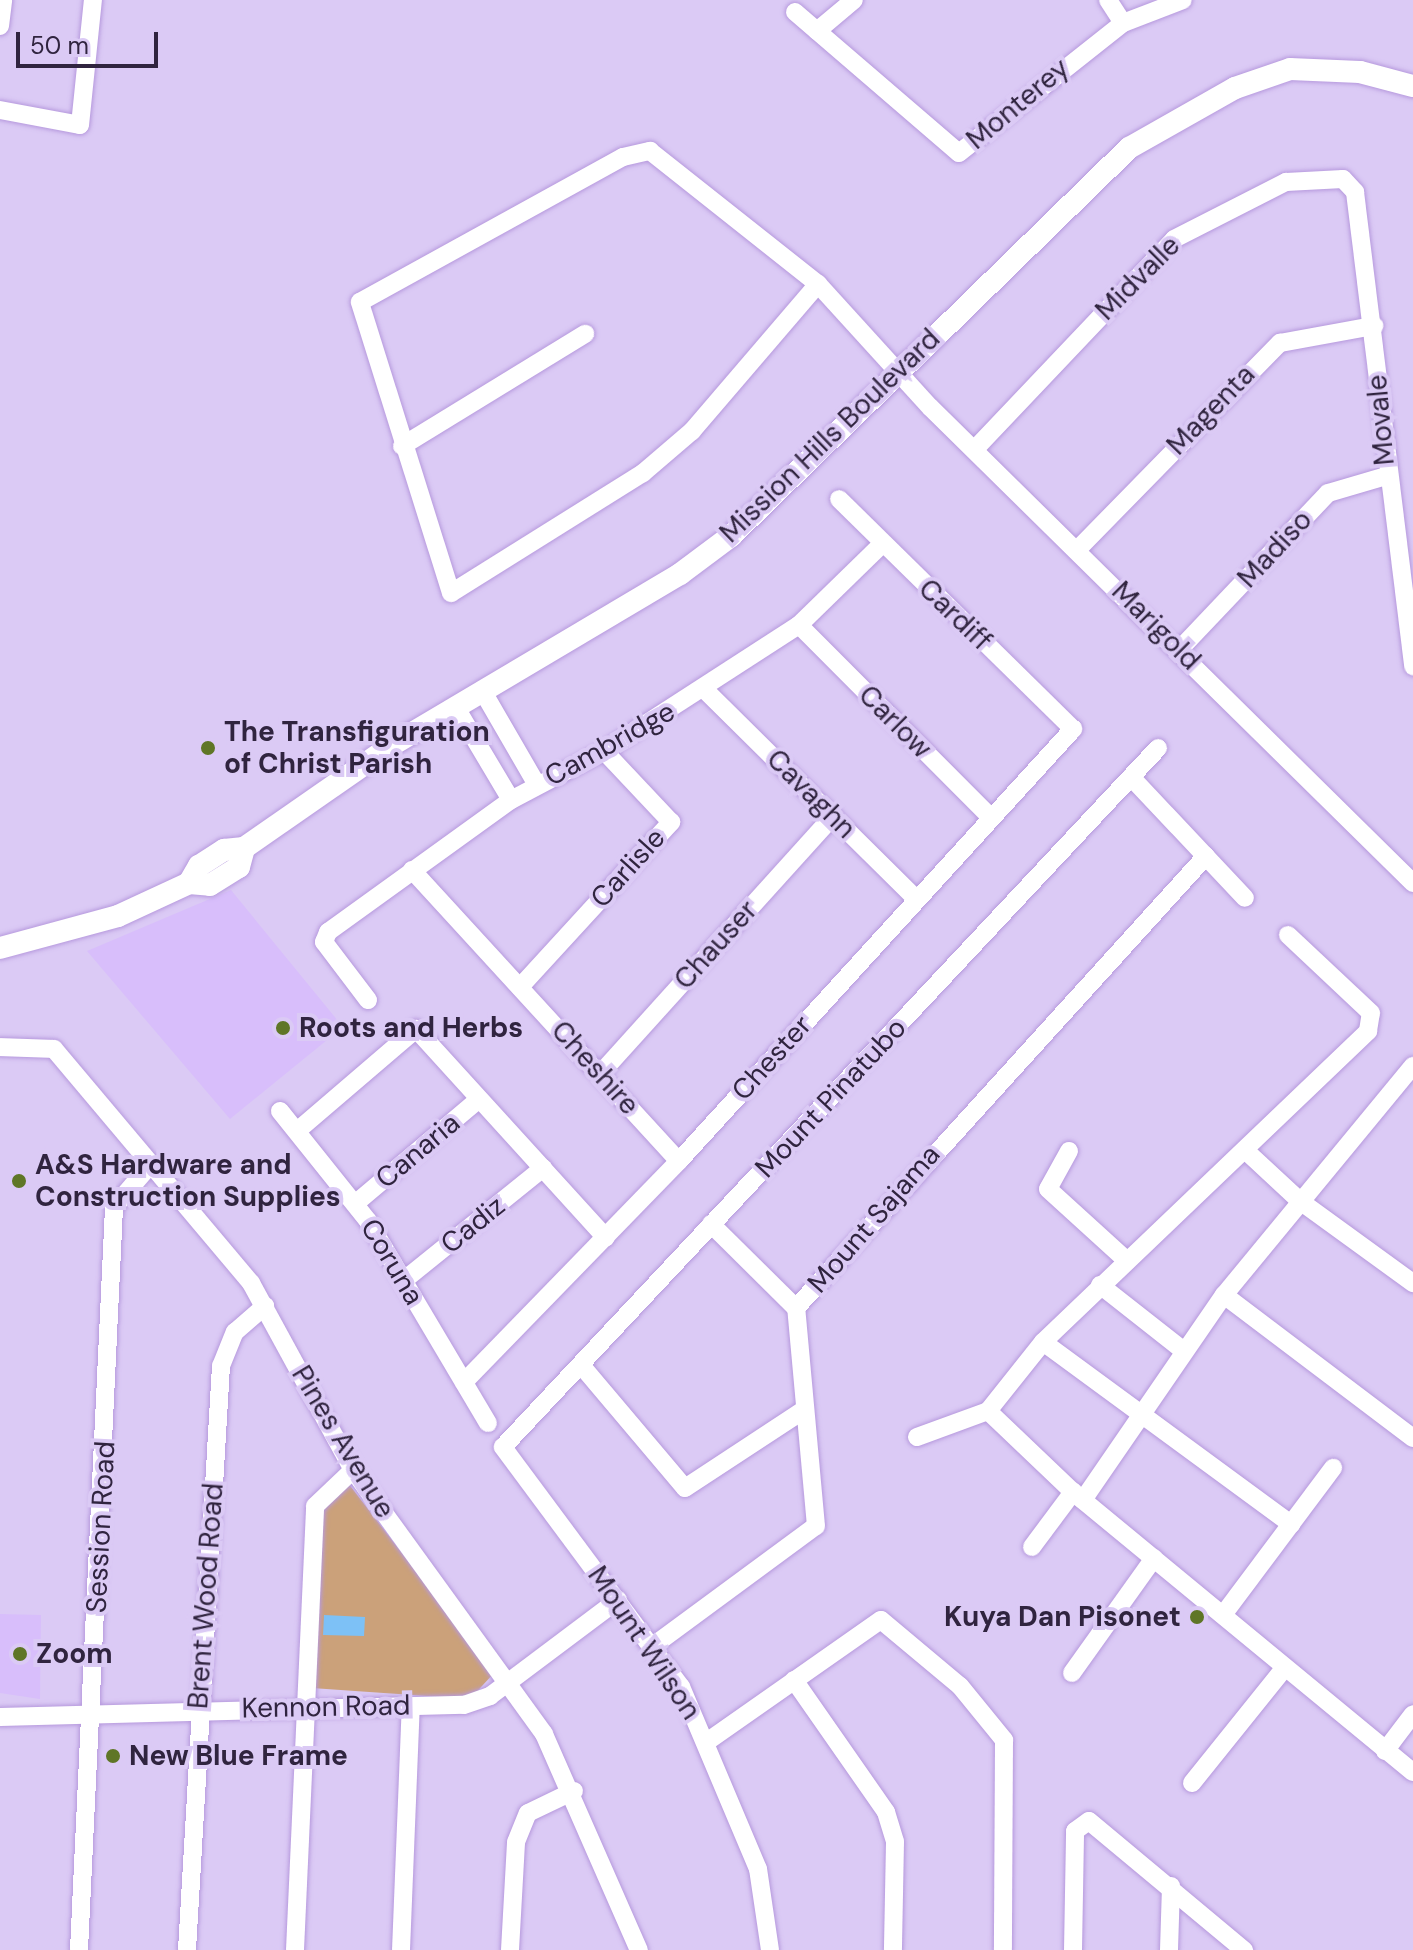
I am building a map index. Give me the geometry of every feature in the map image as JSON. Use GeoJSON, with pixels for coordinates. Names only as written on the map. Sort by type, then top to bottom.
{"type":"FeatureCollection","features":[{"type":"Feature","properties":{"kind":"street"},"geometry":{"type":"LineString","coordinates":[[0,26],[3,0]]}},
{"type":"Feature","properties":{"kind":"street"},"geometry":{"type":"LineString","coordinates":[[0,110],[80,125],[93,0]]}},
{"type":"Feature","properties":{"kind":"street"},"geometry":{"type":"LineString","coordinates":[[817,31],[854,0]]}},
{"type":"Feature","properties":{"kind":"street"},"geometry":{"type":"LineString","coordinates":[[1108,0],[1123,23]]}},
{"type":"Feature","properties":{"kind":"street","name":"Monterey"},"geometry":{"type":"LineString","coordinates":[[795,12],[959,153],[1123,23],[1183,0]]}},
{"type":"Feature","properties":{"kind":"street","name":"Mission Hills Boulevard"},"geometry":{"type":"LineString","coordinates":[[0,948],[118,916],[189,883],[199,866],[224,850],[244,848],[455,706],[680,574],[731,536],[1086,186],[1184,114],[1290,69],[1360,72],[1413,86]]}},
{"type":"Feature","properties":{"kind":"street","name":"Marigold"},"geometry":{"type":"LineString","coordinates":[[402,446],[360,302],[623,157],[650,151],[818,284],[975,449],[1413,883]]}},
{"type":"Feature","properties":{"kind":"street","name":"Movale"},"geometry":{"type":"LineString","coordinates":[[1343,179],[1355,192],[1374,326],[1386,476],[1413,666]]}},
{"type":"Feature","properties":{"kind":"street","name":"Midvalle"},"geometry":{"type":"LineString","coordinates":[[975,449],[1174,239],[1286,182],[1343,179]]}},
{"type":"Feature","properties":{"kind":"street"},"geometry":{"type":"LineString","coordinates":[[585,334],[402,446],[451,593],[643,473],[692,431],[818,284]]}},
{"type":"Feature","properties":{"kind":"street","name":"Magenta"},"geometry":{"type":"LineString","coordinates":[[1078,549],[1280,343],[1374,326]]}},
{"type":"Feature","properties":{"kind":"street","name":"Madiso"},"geometry":{"type":"LineString","coordinates":[[1180,649],[1328,493],[1386,476]]}},
{"type":"Feature","properties":{"kind":"street","name":"Cardiff"},"geometry":{"type":"LineString","coordinates":[[839,499],[1073,729]]}},
{"type":"Feature","properties":{"kind":"street","name":"Cambridge"},"geometry":{"type":"LineString","coordinates":[[368,1000],[324,942],[328,932],[511,800],[604,751],[705,690],[799,625],[882,544]]}},
{"type":"Feature","properties":{"kind":"street","name":"Carlow"},"geometry":{"type":"LineString","coordinates":[[799,625],[991,818]]}},
{"type":"Feature","properties":{"kind":"street"},"geometry":{"type":"LineString","coordinates":[[482,690],[537,785]]}},
{"type":"Feature","properties":{"kind":"street","name":"Cavaghn"},"geometry":{"type":"LineString","coordinates":[[705,690],[916,899]]}},
{"type":"Feature","properties":{"kind":"street"},"geometry":{"type":"LineString","coordinates":[[455,706],[511,800]]}},
{"type":"Feature","properties":{"kind":"street","name":"Chester"},"geometry":{"type":"LineString","coordinates":[[464,1382],[679,1161],[1073,729]]}},
{"type":"Feature","properties":{"kind":"street","name":"Mount Pinatubo"},"geometry":{"type":"LineString","coordinates":[[503,1447],[1158,748]]}},
{"type":"Feature","properties":{"kind":"street","name":"Carlisle"},"geometry":{"type":"LineString","coordinates":[[520,987],[671,822],[604,751]]}},
{"type":"Feature","properties":{"kind":"street"},"geometry":{"type":"LineString","coordinates":[[1131,777],[1245,898]]}},
{"type":"Feature","properties":{"kind":"street","name":"Chauser"},"geometry":{"type":"LineString","coordinates":[[600,1074],[833,816]]}},
{"type":"Feature","properties":{"kind":"street","name":"Mount Sajama"},"geometry":{"type":"LineString","coordinates":[[653,1646],[816,1526],[802,1411],[796,1308],[1206,856]]}},
{"type":"Feature","properties":{"kind":"street","name":"Cheshire"},"geometry":{"type":"LineString","coordinates":[[412,870],[679,1161]]}},
{"type":"Feature","properties":{"kind":"street"},"geometry":{"type":"LineString","coordinates":[[917,1437],[988,1411],[1043,1342],[1100,1285],[1246,1151],[1374,1018],[1288,935]]}},
{"type":"Feature","properties":{"kind":"street"},"geometry":{"type":"LineString","coordinates":[[297,1131],[416,1029],[606,1238]]}},
{"type":"Feature","properties":{"kind":"street","name":"Pines Avenue"},"geometry":{"type":"LineString","coordinates":[[0,1047],[54,1049],[265,1306],[353,1470],[510,1680],[574,1791],[639,1950]]}},
{"type":"Feature","properties":{"kind":"street"},"geometry":{"type":"LineString","coordinates":[[1032,1547],[1078,1496],[1142,1414],[1224,1295],[1413,1066]]}},
{"type":"Feature","properties":{"kind":"street","name":"Canaria"},"geometry":{"type":"LineString","coordinates":[[356,1203],[479,1099]]}},
{"type":"Feature","properties":{"kind":"street","name":"Coruna"},"geometry":{"type":"LineString","coordinates":[[280,1111],[356,1203],[488,1423]]}},
{"type":"Feature","properties":{"kind":"street"},"geometry":{"type":"LineString","coordinates":[[1069,1151],[1048,1189],[1127,1261]]}},
{"type":"Feature","properties":{"kind":"street"},"geometry":{"type":"LineString","coordinates":[[1246,1151],[1300,1201],[1412,1281]]}},
{"type":"Feature","properties":{"kind":"street","name":"Session Road"},"geometry":{"type":"LineString","coordinates":[[79,1950],[114,1207],[150,1165]]}},
{"type":"Feature","properties":{"kind":"street","name":"Cadiz"},"geometry":{"type":"LineString","coordinates":[[403,1281],[543,1168]]}},
{"type":"Feature","properties":{"kind":"street"},"geometry":{"type":"LineString","coordinates":[[711,1224],[796,1308]]}},
{"type":"Feature","properties":{"kind":"street"},"geometry":{"type":"LineString","coordinates":[[1100,1285],[1184,1351]]}},
{"type":"Feature","properties":{"kind":"street"},"geometry":{"type":"LineString","coordinates":[[1224,1295],[1413,1438]]}},
{"type":"Feature","properties":{"kind":"street","name":"Brent Wood Road"},"geometry":{"type":"LineString","coordinates":[[187,1950],[221,1366],[235,1332],[265,1306]]}},
{"type":"Feature","properties":{"kind":"street"},"geometry":{"type":"LineString","coordinates":[[1043,1342],[1291,1524]]}},
{"type":"Feature","properties":{"kind":"street"},"geometry":{"type":"LineString","coordinates":[[581,1365],[685,1488],[802,1411]]}},
{"type":"Feature","properties":{"kind":"street"},"geometry":{"type":"LineString","coordinates":[[988,1411],[1078,1496],[1223,1615],[1283,1670],[1413,1772]]}},
{"type":"Feature","properties":{"kind":"street","name":"Mount Wilson"},"geometry":{"type":"LineString","coordinates":[[503,1447],[653,1646],[708,1741],[758,1869],[770,1950]]}},
{"type":"Feature","properties":{"kind":"street"},"geometry":{"type":"LineString","coordinates":[[1223,1615],[1333,1468]]}},
{"type":"Feature","properties":{"kind":"street"},"geometry":{"type":"LineString","coordinates":[[295,1950],[315,1506],[353,1470]]}},
{"type":"Feature","properties":{"kind":"street"},"geometry":{"type":"LineString","coordinates":[[1072,1673],[1154,1558]]}},
{"type":"Feature","properties":{"kind":"street","name":"Kennon Road"},"geometry":{"type":"LineString","coordinates":[[0,1717],[477,1703],[618,1600]]}},
{"type":"Feature","properties":{"kind":"street"},"geometry":{"type":"LineString","coordinates":[[708,1741],[881,1620],[988,1715],[1004,1740],[1007,1764],[1003,1950]]}},
{"type":"Feature","properties":{"kind":"street"},"geometry":{"type":"LineString","coordinates":[[1192,1783],[1283,1670]]}},
{"type":"Feature","properties":{"kind":"street"},"geometry":{"type":"LineString","coordinates":[[794,1680],[886,1812],[895,1842],[893,1950]]}},
{"type":"Feature","properties":{"kind":"street"},"geometry":{"type":"LineString","coordinates":[[401,1950],[411,1706]]}},
{"type":"Feature","properties":{"kind":"street"},"geometry":{"type":"LineString","coordinates":[[1385,1751],[1413,1714]]}},
{"type":"Feature","properties":{"kind":"street"},"geometry":{"type":"LineString","coordinates":[[510,1950],[516,1842],[528,1813],[574,1791]]}},
{"type":"Feature","properties":{"kind":"street"},"geometry":{"type":"LineString","coordinates":[[1073,1950],[1075,1831],[1097,1823],[1244,1950]]}},
{"type":"Feature","properties":{"kind":"street"},"geometry":{"type":"LineString","coordinates":[[1169,1950],[1171,1886]]}},
{"type":"Feature","properties":{"kind":"shaded area"},"geometry":{"type":"Polygon","coordinates":[[[231,890],[343,1027],[230,1119],[87,951],[231,890]]]}},
{"type":"Feature","properties":{"kind":"shaded area"},"geometry":{"type":"Polygon","coordinates":[[[348,1483],[494,1673],[470,1699],[312,1688],[323,1509],[348,1483]]]}},
{"type":"Feature","properties":{"kind":"shaded area","name":"Zoom"},"geometry":{"type":"Polygon","coordinates":[[[0,1614],[41,1615],[40,1699],[0,1693],[0,1614]]]}},
{"type":"Feature","properties":{"kind":"water"},"geometry":{"type":"Polygon","coordinates":[[[324,1615],[365,1617],[364,1636],[323,1635],[324,1615]]]}},
{"type":"Feature","properties":{"kind":"place","name":"The Transfiguration of Christ Parish"},"geometry":{"type":"Point","coordinates":[208,748]}},
{"type":"Feature","properties":{"kind":"place","name":"Roots and Herbs"},"geometry":{"type":"Point","coordinates":[283,1028]}},
{"type":"Feature","properties":{"kind":"place","name":"A&S Hardware and Construction Supplies"},"geometry":{"type":"Point","coordinates":[19,1181]}},
{"type":"Feature","properties":{"kind":"place","name":"Kuya Dan Pisonet"},"geometry":{"type":"Point","coordinates":[1197,1617]}},
{"type":"Feature","properties":{"kind":"place","name":"Zoom"},"geometry":{"type":"Point","coordinates":[20,1654]}},
{"type":"Feature","properties":{"kind":"place","name":"New Blue Frame"},"geometry":{"type":"Point","coordinates":[113,1756]}}]}
